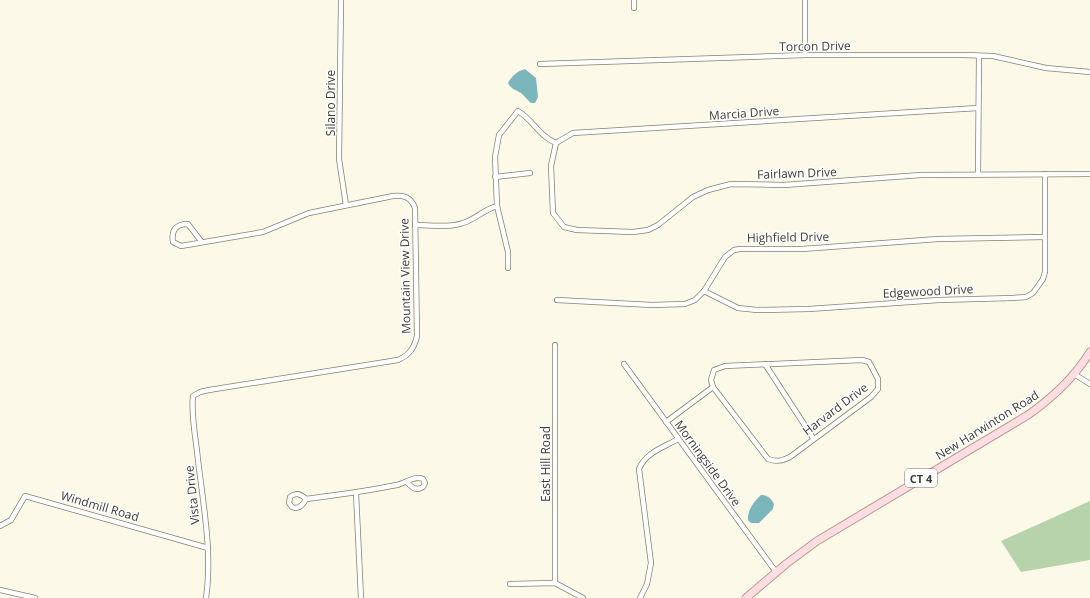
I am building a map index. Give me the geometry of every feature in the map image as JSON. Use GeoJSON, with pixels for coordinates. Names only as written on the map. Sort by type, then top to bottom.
{"type":"FeatureCollection","features":[{"type":"Feature","properties":{"kind":"main road","name":"New Harwinton Road"},"geometry":{"type":"LineString","coordinates":[[746,598],[776,572],[824,537],[1028,415],[1052,398],[1074,374],[1090,352]]}},
{"type":"Feature","properties":{"kind":"street","name":"Silano Drive"},"geometry":{"type":"LineString","coordinates":[[341,0],[339,159],[346,205]]}},
{"type":"Feature","properties":{"kind":"street"},"geometry":{"type":"LineString","coordinates":[[634,0],[634,8]]}},
{"type":"Feature","properties":{"kind":"street"},"geometry":{"type":"LineString","coordinates":[[805,0],[805,55]]}},
{"type":"Feature","properties":{"kind":"street","name":"Torcon Drive"},"geometry":{"type":"LineString","coordinates":[[540,64],[805,55],[979,56],[1005,58],[1064,71],[1090,72]]}},
{"type":"Feature","properties":{"kind":"street"},"geometry":{"type":"LineString","coordinates":[[978,174],[979,56]]}},
{"type":"Feature","properties":{"kind":"street","name":"Marcia Drive"},"geometry":{"type":"LineString","coordinates":[[556,143],[573,133],[978,108]]}},
{"type":"Feature","properties":{"kind":"street"},"geometry":{"type":"LineString","coordinates":[[508,268],[508,252],[497,206],[495,177],[496,144],[499,135],[518,111],[525,115],[540,134],[556,143]]}},
{"type":"Feature","properties":{"kind":"street","name":"Fairlawn Drive"},"geometry":{"type":"LineString","coordinates":[[556,143],[551,166],[553,213],[564,226],[577,230],[633,232],[648,230],[658,225],[693,197],[708,190],[731,184],[784,185],[921,175],[1090,174]]}},
{"type":"Feature","properties":{"kind":"street"},"geometry":{"type":"LineString","coordinates":[[495,177],[530,173]]}},
{"type":"Feature","properties":{"kind":"street","name":"Edgewood Drive"},"geometry":{"type":"LineString","coordinates":[[704,291],[738,308],[757,310],[809,310],[939,300],[1026,297],[1038,288],[1043,279],[1045,174]]}},
{"type":"Feature","properties":{"kind":"street","name":"Mountain View Drive"},"geometry":{"type":"LineString","coordinates":[[200,392],[390,361],[406,356],[411,351],[417,336],[415,225],[413,202],[405,196],[393,196],[309,213],[263,232],[201,241],[181,246],[174,242],[172,234],[174,228],[181,224],[188,224],[201,241]]}},
{"type":"Feature","properties":{"kind":"street"},"geometry":{"type":"LineString","coordinates":[[415,225],[458,225],[466,223],[486,209],[497,206]]}},
{"type":"Feature","properties":{"kind":"street","name":"Highfield Drive"},"geometry":{"type":"LineString","coordinates":[[557,300],[678,305],[690,303],[704,291],[725,257],[734,250],[740,249],[802,250],[938,239],[1045,237]]}},
{"type":"Feature","properties":{"kind":"street","name":"East Hill Road"},"geometry":{"type":"LineString","coordinates":[[555,345],[556,583]]}},
{"type":"Feature","properties":{"kind":"street","name":"Harvard Drive"},"geometry":{"type":"LineString","coordinates":[[862,360],[869,362],[878,378],[878,389],[871,397],[813,438],[790,457],[782,461],[775,462],[768,459],[713,387],[710,380],[714,370],[725,366],[765,364],[862,360]]}},
{"type":"Feature","properties":{"kind":"street","name":"Morningside Drive"},"geometry":{"type":"LineString","coordinates":[[624,364],[776,572]]}},
{"type":"Feature","properties":{"kind":"street"},"geometry":{"type":"LineString","coordinates":[[765,364],[813,438]]}},
{"type":"Feature","properties":{"kind":"street"},"geometry":{"type":"LineString","coordinates":[[1074,374],[1090,384]]}},
{"type":"Feature","properties":{"kind":"street"},"geometry":{"type":"LineString","coordinates":[[666,422],[713,387]]}},
{"type":"Feature","properties":{"kind":"street","name":"Vista Drive"},"geometry":{"type":"LineString","coordinates":[[200,392],[193,399],[208,548],[209,580],[206,598]]}},
{"type":"Feature","properties":{"kind":"street"},"geometry":{"type":"LineString","coordinates":[[640,598],[647,584],[651,563],[639,469],[642,462],[651,454],[678,439]]}},
{"type":"Feature","properties":{"kind":"street"},"geometry":{"type":"LineString","coordinates":[[306,499],[356,493],[408,483]]}},
{"type":"Feature","properties":{"kind":"street"},"geometry":{"type":"LineString","coordinates":[[356,493],[361,598]]}},
{"type":"Feature","properties":{"kind":"street","name":"Windmill Road"},"geometry":{"type":"LineString","coordinates":[[0,526],[11,520],[24,496],[208,548]]}},
{"type":"Feature","properties":{"kind":"street"},"geometry":{"type":"LineString","coordinates":[[510,584],[556,583],[583,598]]}},
{"type":"Feature","properties":{"kind":"street"},"geometry":{"type":"LineString","coordinates":[[0,590],[36,598]]}},
{"type":"Feature","properties":{"kind":"green space"},"geometry":{"type":"Polygon","coordinates":[[[1090,501],[1090,560],[1021,572],[1001,541],[1090,501]]]}},
{"type":"Feature","properties":{"kind":"water"},"geometry":{"type":"Polygon","coordinates":[[[525,69],[536,78],[538,97],[535,103],[531,103],[508,83],[515,74],[525,69]]]}},
{"type":"Feature","properties":{"kind":"water"},"geometry":{"type":"Polygon","coordinates":[[[761,495],[767,496],[772,500],[774,504],[773,509],[759,523],[751,523],[748,520],[750,510],[761,495]]]}}]}
